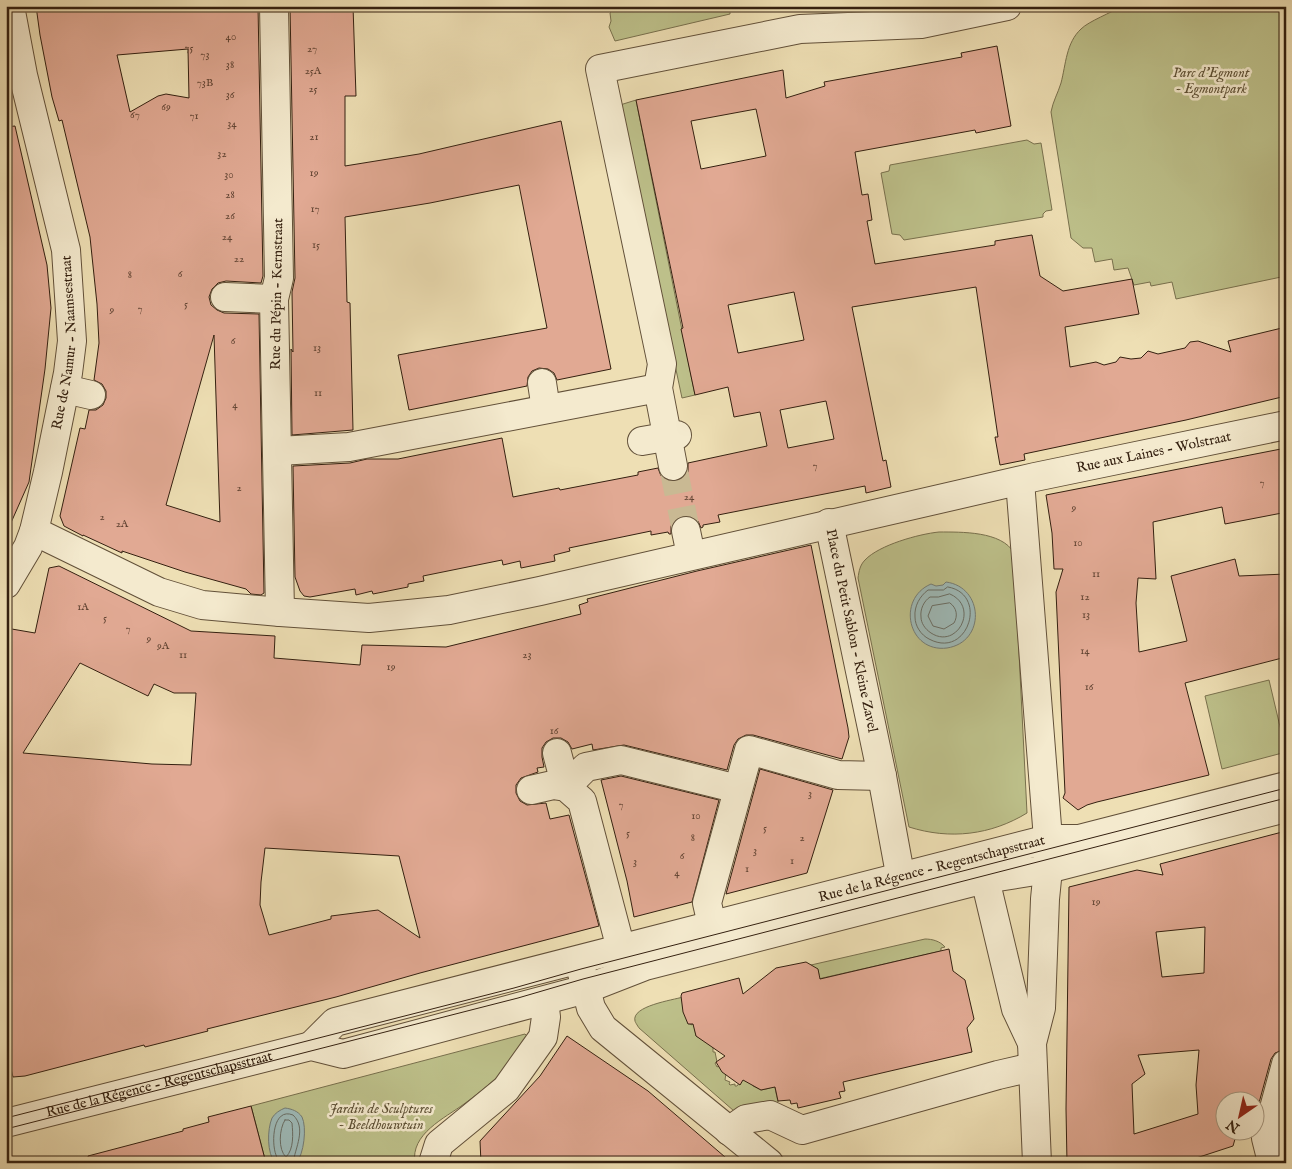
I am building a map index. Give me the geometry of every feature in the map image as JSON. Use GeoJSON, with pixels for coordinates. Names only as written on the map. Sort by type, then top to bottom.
{"type":"FeatureCollection","features":[{"type":"Feature","properties":{"kind":"street","name":"Rue de Namur - Naamsestraat"},"geometry":{"type":"LineString","coordinates":[[6,584],[28,547],[34,531],[65,389],[72,341],[66,250],[23,75],[10,6]]}},
{"type":"Feature","properties":{"kind":"street","name":"Rue du Pépin - Kernstraat"},"geometry":{"type":"LineString","coordinates":[[274,6],[279,278],[274,299],[280,612]]}},
{"type":"Feature","properties":{"kind":"street"},"geometry":{"type":"LineString","coordinates":[[673,466],[662,438],[658,388],[662,364],[600,69],[800,29],[921,24],[1007,6]]}},
{"type":"Feature","properties":{"kind":"street"},"geometry":{"type":"LineString","coordinates":[[225,297],[274,299]]}},
{"type":"Feature","properties":{"kind":"street"},"geometry":{"type":"LineString","coordinates":[[278,451],[350,447],[544,396],[658,388]]}},
{"type":"Feature","properties":{"kind":"street"},"geometry":{"type":"LineString","coordinates":[[65,389],[92,395]]}},
{"type":"Feature","properties":{"kind":"street","name":"Rue aux Laines - Wolstraat"},"geometry":{"type":"LineString","coordinates":[[1020,481],[1286,425]]}},
{"type":"Feature","properties":{"kind":"street"},"geometry":{"type":"LineString","coordinates":[[1020,481],[1048,838],[1041,1008],[1032,1056],[1037,1163]]}},
{"type":"Feature","properties":{"kind":"street","name":"Place du Petit Sablon - Kleine Zavel"},"geometry":{"type":"LineString","coordinates":[[906,888],[898,862],[882,776],[828,523],[1020,481]]}},
{"type":"Feature","properties":{"kind":"street"},"geometry":{"type":"LineString","coordinates":[[34,531],[159,592],[202,605],[369,618],[449,610],[540,591],[688,543],[828,523]]}},
{"type":"Feature","properties":{"kind":"street"},"geometry":{"type":"LineString","coordinates":[[712,925],[706,903],[749,750],[838,775],[882,776]]}},
{"type":"Feature","properties":{"kind":"street"},"geometry":{"type":"LineString","coordinates":[[557,753],[566,787]]}},
{"type":"Feature","properties":{"kind":"street"},"geometry":{"type":"LineString","coordinates":[[566,787],[586,767],[621,760],[738,789]]}},
{"type":"Feature","properties":{"kind":"street"},"geometry":{"type":"LineString","coordinates":[[531,790],[553,785],[566,787],[582,801],[622,950]]}},
{"type":"Feature","properties":{"kind":"street","name":"Rue de la Régence - Regentschapsstraat"},"geometry":{"type":"LineString","coordinates":[[6,1123],[311,1046],[343,1054],[586,990],[645,966],[906,888],[960,861],[1048,838],[1079,840],[1286,786]]}},
{"type":"Feature","properties":{"kind":"street","name":"Rue de la Régence - Regentschapsstraat"},"geometry":{"type":"LineString","coordinates":[[311,1046],[335,1022],[622,950],[712,925],[906,888],[985,879],[1048,869],[1286,808]]}},
{"type":"Feature","properties":{"kind":"street"},"geometry":{"type":"LineString","coordinates":[[960,861],[985,879],[1016,1009],[1032,1056]]}},
{"type":"Feature","properties":{"kind":"street"},"geometry":{"type":"LineString","coordinates":[[579,961],[591,1008],[604,1028],[769,1163]]}},
{"type":"Feature","properties":{"kind":"street"},"geometry":{"type":"LineString","coordinates":[[432,1163],[439,1144],[506,1089],[544,1037],[546,1017],[544,1001]]}},
{"type":"Feature","properties":{"kind":"street"},"geometry":{"type":"LineString","coordinates":[[729,1131],[746,1119],[770,1115],[802,1130],[998,1075],[1032,1056]]}},
{"type":"Feature","properties":{"kind":"street"},"geometry":{"type":"LineString","coordinates":[[1271,1158],[1266,1138],[1286,1064]]}},
{"type":"Feature","properties":{"kind":"green space"},"geometry":{"type":"Polygon","coordinates":[[[614,6],[730,6],[730,14],[615,41],[609,27],[611,21],[610,13],[615,8],[614,6]]]}},
{"type":"Feature","properties":{"kind":"green space","name":"Parc d'Egmont - Egmontpark"},"geometry":{"type":"Polygon","coordinates":[[[1122,6],[1286,6],[1286,276],[1176,299],[1172,282],[1151,286],[1150,282],[1134,285],[1128,268],[1114,270],[1112,259],[1095,262],[1092,248],[1083,248],[1071,238],[1051,112],[1061,83],[1069,47],[1076,35],[1089,23],[1122,6]]]}},
{"type":"Feature","properties":{"kind":"green space"},"geometry":{"type":"Polygon","coordinates":[[[636,100],[695,395],[682,398],[620,105],[636,100]]]}},
{"type":"Feature","properties":{"kind":"green space"},"geometry":{"type":"Polygon","coordinates":[[[1027,140],[1034,144],[1041,143],[1052,210],[1046,211],[1043,217],[904,240],[900,235],[892,234],[881,173],[889,171],[890,165],[1027,140]]]}},
{"type":"Feature","properties":{"kind":"green space"},"geometry":{"type":"Polygon","coordinates":[[[939,532],[980,534],[991,537],[1000,540],[1014,553],[1027,813],[985,831],[970,833],[940,833],[909,827],[858,578],[863,562],[871,555],[889,545],[921,535],[939,532]]]}},
{"type":"Feature","properties":{"kind":"green space"},"geometry":{"type":"Polygon","coordinates":[[[1269,680],[1286,752],[1222,769],[1205,696],[1269,680]]]}},
{"type":"Feature","properties":{"kind":"green space"},"geometry":{"type":"Polygon","coordinates":[[[925,939],[941,943],[945,947],[941,948],[941,951],[814,980],[819,975],[818,970],[813,971],[811,965],[925,939]]]}},
{"type":"Feature","properties":{"kind":"green space"},"geometry":{"type":"Polygon","coordinates":[[[683,997],[688,1023],[692,1025],[692,1023],[698,1021],[695,1030],[696,1036],[701,1039],[706,1038],[715,1048],[713,1048],[713,1052],[715,1052],[717,1062],[715,1063],[717,1067],[719,1066],[726,1073],[725,1080],[730,1082],[730,1085],[735,1084],[737,1086],[741,1083],[741,1080],[751,1077],[753,1086],[761,1090],[770,1088],[774,1083],[778,1102],[767,1106],[734,1111],[639,1028],[635,1021],[639,1011],[654,1004],[683,997]]]}},
{"type":"Feature","properties":{"kind":"green space","name":"Jardin de Sculptures - Beeldhouwtuin"},"geometry":{"type":"Polygon","coordinates":[[[525,1034],[527,1036],[516,1053],[495,1079],[423,1135],[415,1153],[415,1163],[266,1163],[251,1106],[525,1034]]]}},
{"type":"Feature","properties":{"kind":"water"},"geometry":{"type":"Polygon","coordinates":[[[946,582],[959,586],[968,594],[973,603],[974,626],[969,636],[960,644],[947,648],[934,647],[923,642],[916,634],[911,624],[910,612],[913,601],[920,591],[931,584],[936,586],[943,585],[946,582]]]}},
{"type":"Feature","properties":{"kind":"water"},"geometry":{"type":"Polygon","coordinates":[[[285,1108],[297,1112],[304,1122],[303,1148],[296,1163],[275,1163],[269,1148],[272,1118],[285,1108]]]}},
{"type":"Feature","properties":{"kind":"building"},"geometry":{"type":"Polygon","coordinates":[[[36,6],[258,6],[263,276],[261,283],[226,281],[218,283],[212,289],[209,297],[211,305],[224,313],[259,314],[264,593],[261,595],[251,594],[246,589],[185,572],[122,551],[122,553],[64,526],[60,516],[80,428],[85,429],[89,410],[96,410],[103,405],[106,391],[102,384],[94,380],[99,343],[90,237],[62,120],[59,121],[52,97],[36,6]],[[188,49],[117,55],[130,112],[158,96],[166,94],[189,98],[188,49]],[[214,335],[166,505],[220,522],[214,335]]]}},
{"type":"Feature","properties":{"kind":"building"},"geometry":{"type":"Polygon","coordinates":[[[290,6],[353,6],[356,96],[345,96],[345,166],[419,154],[561,121],[611,369],[557,380],[554,373],[548,369],[539,368],[532,371],[528,377],[527,386],[409,410],[398,355],[547,328],[519,185],[430,203],[345,217],[347,302],[350,303],[353,430],[292,435],[292,292],[295,278],[290,6]]]}},
{"type":"Feature","properties":{"kind":"building"},"geometry":{"type":"Polygon","coordinates":[[[997,46],[1011,126],[976,133],[975,130],[855,152],[862,195],[868,194],[872,220],[867,221],[875,264],[995,245],[995,241],[1032,235],[1040,276],[1063,291],[1132,279],[1139,314],[1065,327],[1070,367],[1096,362],[1104,365],[1116,362],[1120,357],[1141,358],[1148,351],[1158,354],[1185,348],[1190,342],[1198,341],[1231,352],[1228,341],[1286,327],[1286,396],[1186,420],[1024,454],[1025,460],[1000,465],[995,437],[998,437],[976,287],[852,307],[883,461],[886,460],[891,487],[866,493],[865,486],[718,515],[720,522],[703,525],[701,528],[698,521],[691,516],[682,516],[675,520],[671,526],[671,534],[668,532],[651,535],[651,531],[569,548],[570,551],[554,555],[555,561],[521,568],[520,561],[503,565],[502,560],[423,576],[424,581],[408,584],[408,587],[373,594],[372,591],[356,595],[355,589],[310,597],[304,596],[295,577],[293,466],[350,463],[367,459],[398,459],[502,438],[513,497],[638,475],[638,472],[658,468],[661,476],[667,481],[676,481],[684,477],[688,472],[688,463],[767,446],[760,412],[734,417],[728,387],[695,395],[636,100],[783,70],[786,98],[825,86],[824,82],[962,57],[961,53],[997,46]],[[756,109],[691,121],[701,169],[766,156],[756,109]],[[794,292],[728,305],[738,353],[804,340],[794,292]],[[826,401],[780,410],[788,448],[834,439],[826,401]]]}},
{"type":"Feature","properties":{"kind":"building"},"geometry":{"type":"Polygon","coordinates":[[[15,126],[47,265],[51,308],[45,369],[29,482],[6,534],[6,127],[15,126]]]}},
{"type":"Feature","properties":{"kind":"building"},"geometry":{"type":"Polygon","coordinates":[[[1286,448],[1286,509],[1282,510],[1282,513],[1225,524],[1222,507],[1153,522],[1156,579],[1138,578],[1136,603],[1139,652],[1187,641],[1171,576],[1235,559],[1239,576],[1286,574],[1286,657],[1185,683],[1209,775],[1097,802],[1078,810],[1063,798],[1065,793],[1056,592],[1063,569],[1054,569],[1052,533],[1046,495],[1286,448]]]}},
{"type":"Feature","properties":{"kind":"building"},"geometry":{"type":"Polygon","coordinates":[[[811,545],[848,728],[849,737],[842,759],[753,735],[746,735],[738,739],[734,745],[727,770],[624,745],[593,750],[592,744],[572,749],[568,742],[561,738],[553,738],[546,742],[542,748],[544,767],[537,768],[538,772],[521,778],[516,785],[516,793],[520,801],[527,805],[546,803],[550,819],[569,815],[599,926],[336,997],[207,1029],[208,1031],[145,1047],[144,1045],[25,1076],[13,1077],[6,1049],[6,628],[35,633],[49,568],[59,566],[191,631],[275,636],[274,658],[360,665],[362,645],[446,647],[581,614],[579,605],[588,602],[587,599],[811,545]],[[80,663],[23,753],[152,764],[191,765],[196,693],[174,693],[154,684],[148,696],[80,663]],[[265,848],[260,905],[269,935],[331,919],[331,916],[378,910],[420,938],[399,856],[265,848]]]}},
{"type":"Feature","properties":{"kind":"building"},"geometry":{"type":"Polygon","coordinates":[[[760,769],[833,790],[807,873],[726,894],[760,769]]]}},
{"type":"Feature","properties":{"kind":"building"},"geometry":{"type":"Polygon","coordinates":[[[621,776],[719,800],[692,902],[634,917],[627,881],[601,780],[621,776]]]}},
{"type":"Feature","properties":{"kind":"building"},"geometry":{"type":"Polygon","coordinates":[[[1286,831],[1286,1049],[1275,1053],[1271,1059],[1262,1092],[1214,1092],[1214,1142],[1234,1142],[1233,1146],[1181,1163],[1067,1163],[1069,887],[1137,870],[1163,875],[1160,864],[1286,831]],[[1205,927],[1156,932],[1162,977],[1204,973],[1205,927]],[[1199,1050],[1138,1055],[1145,1074],[1132,1084],[1134,1134],[1198,1114],[1196,1085],[1199,1050]]]}},
{"type":"Feature","properties":{"kind":"building"},"geometry":{"type":"Polygon","coordinates":[[[949,949],[953,971],[965,980],[974,1019],[967,1028],[972,1052],[843,1082],[845,1091],[839,1092],[841,1098],[798,1108],[797,1103],[791,1104],[790,1100],[778,1101],[775,1087],[761,1090],[743,1080],[740,1085],[722,1072],[716,1062],[725,1056],[696,1036],[693,1024],[688,1024],[683,1012],[682,993],[739,978],[743,994],[776,968],[806,962],[818,969],[820,979],[949,949]]]}},
{"type":"Feature","properties":{"kind":"building"},"geometry":{"type":"Polygon","coordinates":[[[567,1036],[648,1091],[732,1163],[481,1163],[480,1141],[540,1076],[567,1036]]]}},
{"type":"Feature","properties":{"kind":"building"},"geometry":{"type":"Polygon","coordinates":[[[251,1106],[266,1163],[89,1163],[88,1156],[183,1131],[183,1129],[209,1122],[208,1117],[251,1106]]]}},
{"type":"Feature","properties":{"kind":"tunnel"},"geometry":{"type":"LineString","coordinates":[[673,466],[686,531]]}},
{"type":"Feature","properties":{"kind":"tram line"},"geometry":{"type":"LineString","coordinates":[[6,1118],[1286,788]]}},
{"type":"Feature","properties":{"kind":"tram line"},"geometry":{"type":"LineString","coordinates":[[6,1129],[1286,798]]}}]}
